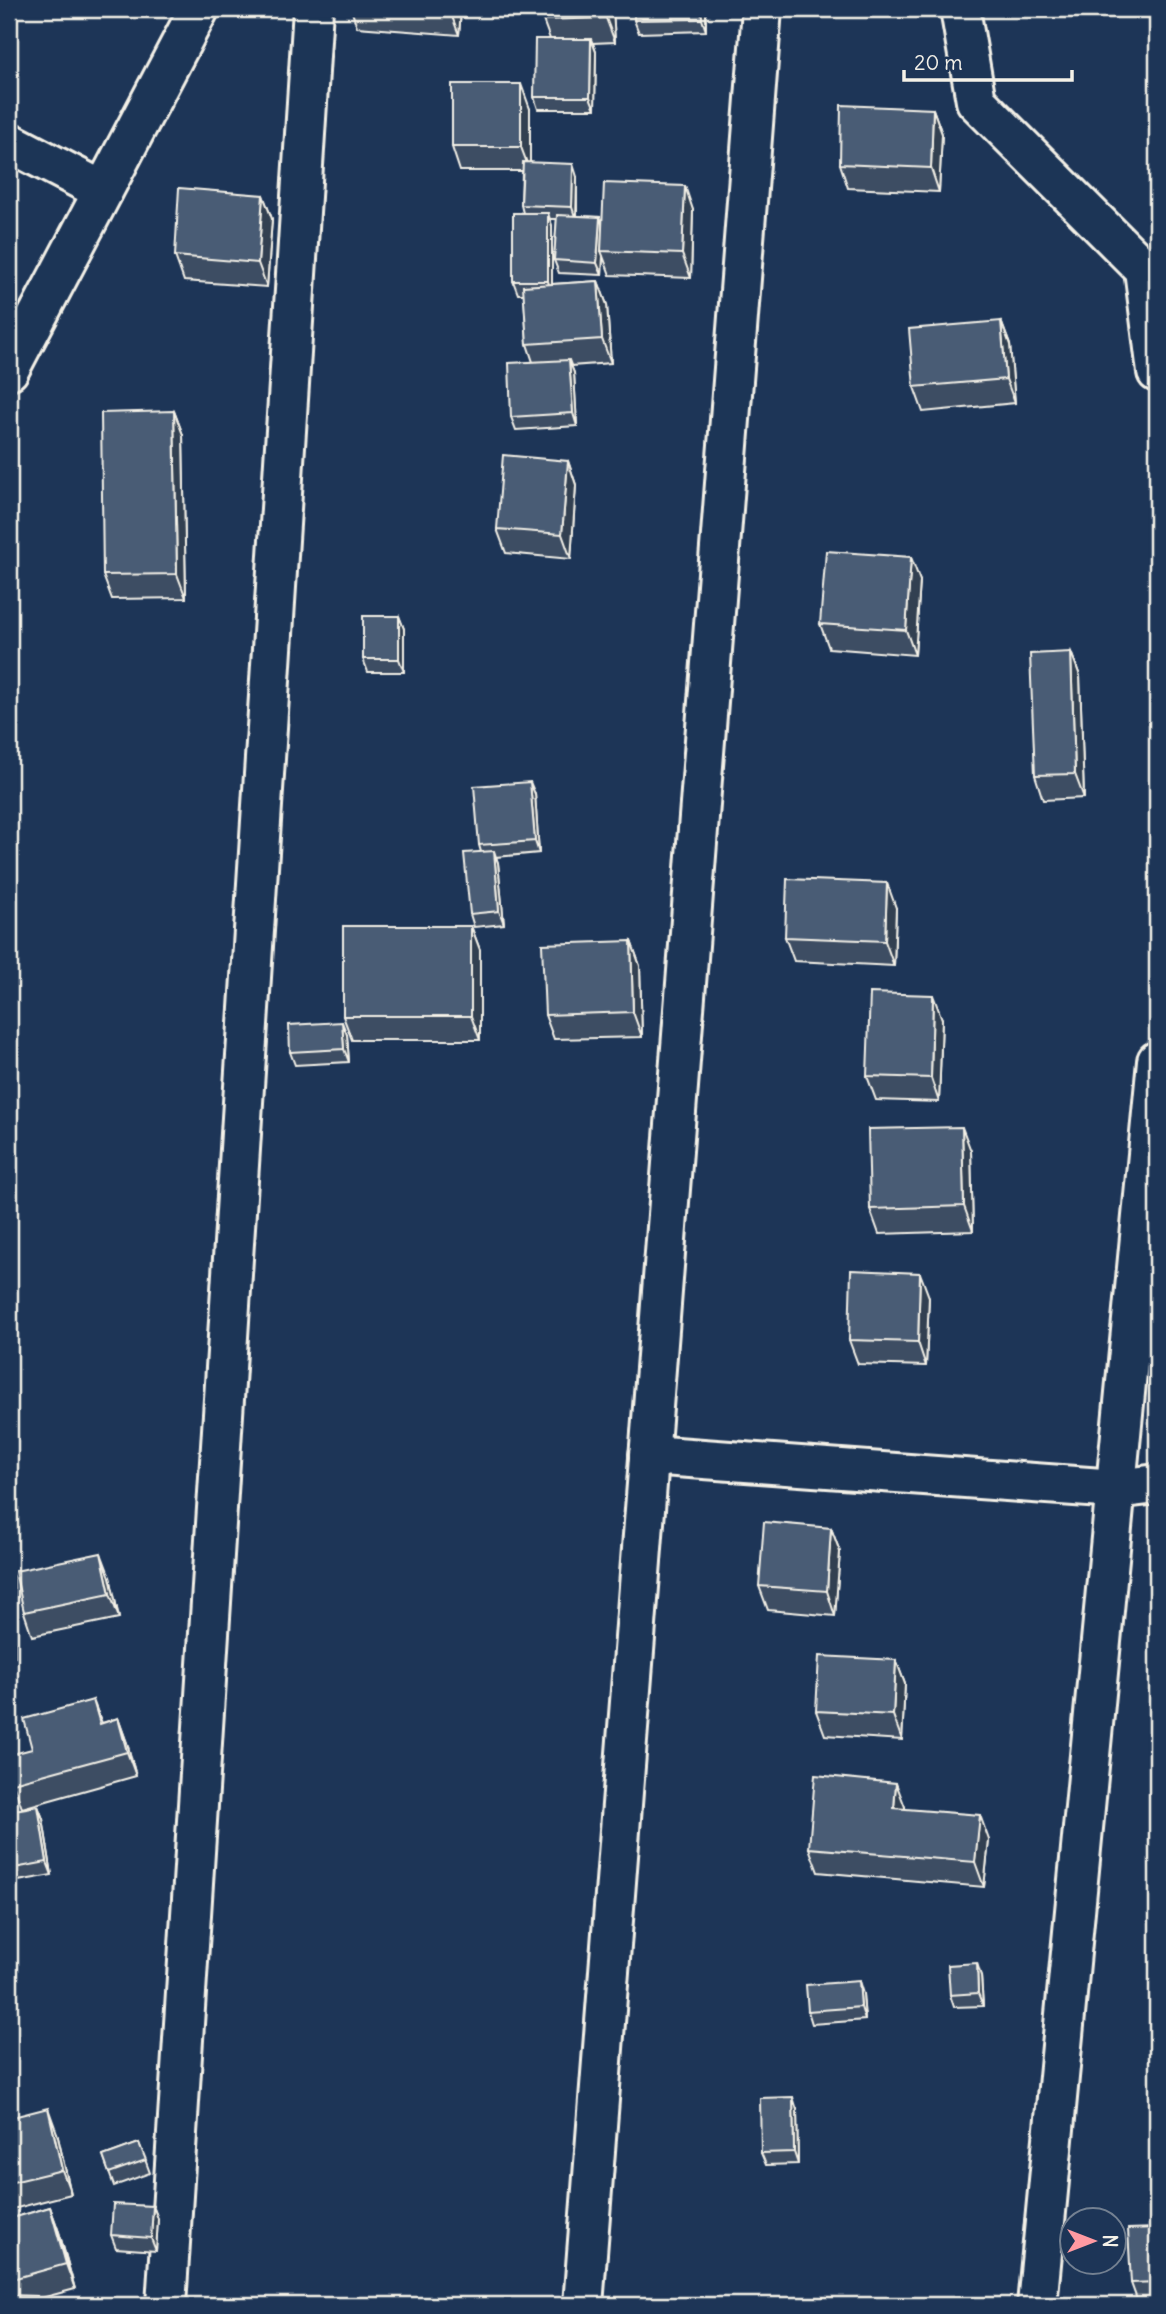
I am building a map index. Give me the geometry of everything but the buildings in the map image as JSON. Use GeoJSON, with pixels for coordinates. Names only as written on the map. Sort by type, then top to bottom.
{"type":"FeatureCollection","features":[{"type":"Feature","properties":{"kind":"street"},"geometry":{"type":"LineString","coordinates":[[9,370],[199,9]]}},
{"type":"Feature","properties":{"kind":"street"},"geometry":{"type":"LineString","coordinates":[[166,2305],[313,9]]}},
{"type":"Feature","properties":{"kind":"street"},"geometry":{"type":"LineString","coordinates":[[583,2305],[762,9]]}},
{"type":"Feature","properties":{"kind":"street"},"geometry":{"type":"LineString","coordinates":[[960,9],[976,101],[1144,269],[1157,372]]}},
{"type":"Feature","properties":{"kind":"street"},"geometry":{"type":"LineString","coordinates":[[9,142],[103,191]]}},
{"type":"Feature","properties":{"kind":"street"},"geometry":{"type":"LineString","coordinates":[[1037,2305],[1157,1061]]}},
{"type":"Feature","properties":{"kind":"street"},"geometry":{"type":"LineString","coordinates":[[649,1455],[1116,1489],[1157,1484]]}}]}
